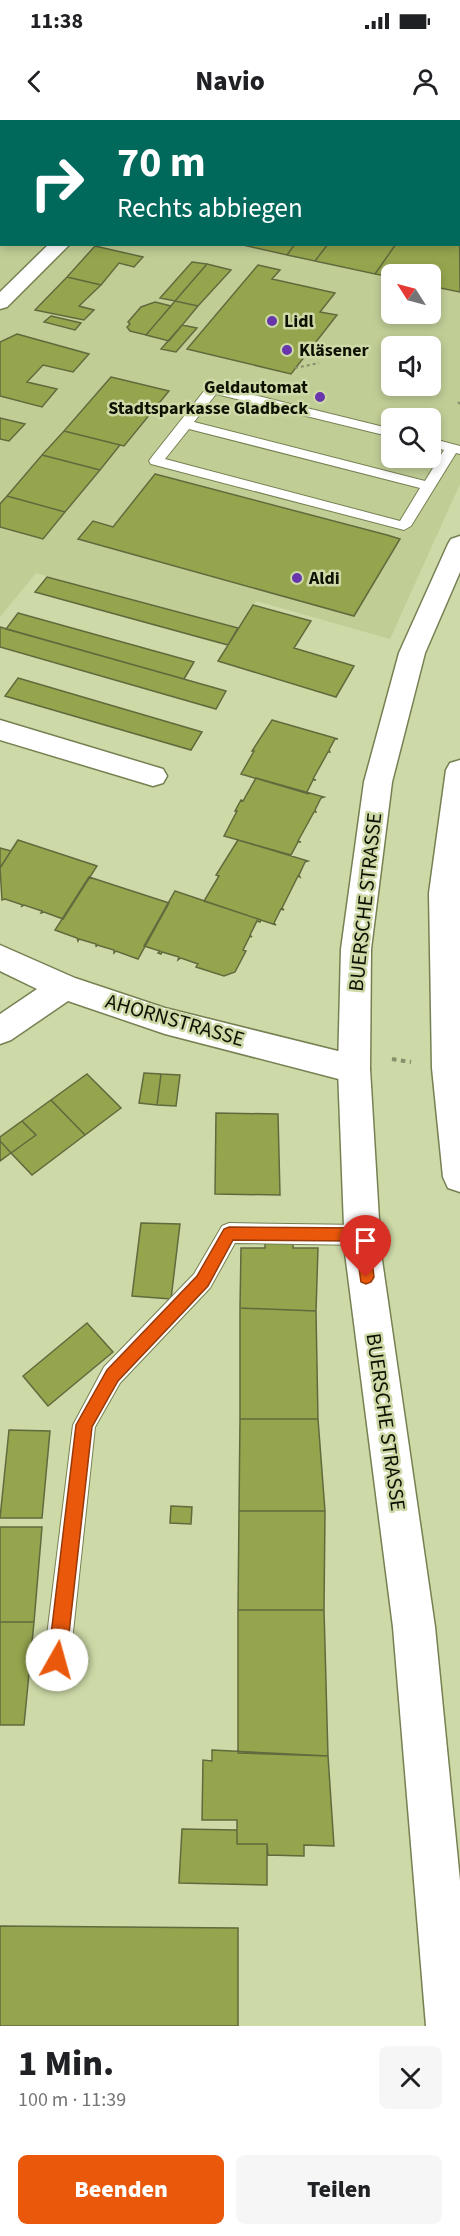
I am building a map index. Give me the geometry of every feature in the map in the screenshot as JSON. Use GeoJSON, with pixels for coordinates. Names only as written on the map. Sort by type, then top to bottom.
{"type":"FeatureCollection","features":[{"type":"Feature","properties":{"kind":"main road"},"geometry":{"type":"LineString","coordinates":[[0,303],[59,246]]}},
{"type":"Feature","properties":{"kind":"main road","name":"BUERSCHE STRASSE"},"geometry":{"type":"LineString","coordinates":[[450,2026],[414,1627],[362,1235],[355,1061],[356,948],[378,782],[412,653],[460,544]]}},
{"type":"Feature","properties":{"kind":"main road"},"geometry":{"type":"LineString","coordinates":[[0,730],[153,776]]}},
{"type":"Feature","properties":{"kind":"main road"},"geometry":{"type":"LineString","coordinates":[[460,770],[444,893],[460,1177]]}},
{"type":"Feature","properties":{"kind":"main road","name":"AHORNSTRASSE"},"geometry":{"type":"LineString","coordinates":[[0,957],[64,987],[165,1021],[355,1061]]}},
{"type":"Feature","properties":{"kind":"main road"},"geometry":{"type":"LineString","coordinates":[[0,1031],[64,987]]}},
{"type":"Feature","properties":{"kind":"lane"},"geometry":{"type":"LineString","coordinates":[[381,430],[213,389],[156,461],[404,526],[428,486],[456,448],[441,445]]}},
{"type":"Feature","properties":{"kind":"lane"},"geometry":{"type":"LineString","coordinates":[[186,424],[428,486]]}},
{"type":"Feature","properties":{"kind":"lane"},"geometry":{"type":"LineString","coordinates":[[57,1660],[84,1425],[112,1375],[202,1281],[229,1233],[362,1235]]}},
{"type":"Feature","properties":{"kind":"path"},"geometry":{"type":"LineString","coordinates":[[295,368],[319,363]]}},
{"type":"Feature","properties":{"kind":"path"},"geometry":{"type":"LineString","coordinates":[[355,1061],[452,1052]]}},
{"type":"Feature","properties":{"kind":"shaded area"},"geometry":{"type":"Polygon","coordinates":[[[0,246],[460,246],[460,484],[390,639],[256,601],[238,627],[36,573],[0,617],[0,246]]]}},
{"type":"Feature","properties":{"kind":"building"},"geometry":{"type":"Polygon","coordinates":[[[95,246],[143,257],[134,267],[119,263],[101,285],[67,277],[95,246]]]}},
{"type":"Feature","properties":{"kind":"building"},"geometry":{"type":"Polygon","coordinates":[[[248,246],[294,246],[287,255],[248,246]]]}},
{"type":"Feature","properties":{"kind":"building"},"geometry":{"type":"Polygon","coordinates":[[[294,246],[326,246],[315,261],[287,255],[294,246]]]}},
{"type":"Feature","properties":{"kind":"building"},"geometry":{"type":"Polygon","coordinates":[[[326,246],[395,246],[375,274],[315,261],[326,246]]]}},
{"type":"Feature","properties":{"kind":"building"},"geometry":{"type":"Polygon","coordinates":[[[395,246],[460,246],[460,292],[441,288],[441,264],[382,264],[395,246]]]}},
{"type":"Feature","properties":{"kind":"building"},"geometry":{"type":"Polygon","coordinates":[[[192,262],[207,264],[175,301],[160,298],[192,262]]]}},
{"type":"Feature","properties":{"kind":"building"},"geometry":{"type":"Polygon","coordinates":[[[207,264],[231,270],[198,306],[175,301],[207,264]]]}},
{"type":"Feature","properties":{"kind":"building","name":"Lidl"},"geometry":{"type":"Polygon","coordinates":[[[258,265],[280,270],[272,279],[335,293],[320,312],[337,315],[291,374],[187,349],[258,265]]]}},
{"type":"Feature","properties":{"kind":"building"},"geometry":{"type":"Polygon","coordinates":[[[381,265],[381,275],[375,274],[381,265]]]}},
{"type":"Feature","properties":{"kind":"building"},"geometry":{"type":"Polygon","coordinates":[[[67,277],[101,285],[79,306],[94,310],[84,320],[35,310],[67,277]]]}},
{"type":"Feature","properties":{"kind":"building"},"geometry":{"type":"Polygon","coordinates":[[[175,301],[198,306],[169,341],[146,335],[175,301]]]}},
{"type":"Feature","properties":{"kind":"building"},"geometry":{"type":"Polygon","coordinates":[[[155,302],[171,306],[146,335],[130,331],[127,327],[130,324],[128,322],[141,307],[155,302]]]}},
{"type":"Feature","properties":{"kind":"building"},"geometry":{"type":"Polygon","coordinates":[[[51,316],[81,323],[75,330],[44,322],[51,316]]]}},
{"type":"Feature","properties":{"kind":"building"},"geometry":{"type":"Polygon","coordinates":[[[182,325],[197,328],[176,352],[161,349],[182,325]]]}},
{"type":"Feature","properties":{"kind":"building"},"geometry":{"type":"Polygon","coordinates":[[[17,334],[89,354],[73,372],[43,365],[27,382],[57,389],[42,407],[0,396],[0,342],[17,334]]]}},
{"type":"Feature","properties":{"kind":"building"},"geometry":{"type":"Polygon","coordinates":[[[111,377],[169,391],[124,446],[64,431],[111,377]]]}},
{"type":"Feature","properties":{"kind":"building"},"geometry":{"type":"Polygon","coordinates":[[[0,418],[25,424],[9,441],[0,439],[0,418]]]}},
{"type":"Feature","properties":{"kind":"building"},"geometry":{"type":"Polygon","coordinates":[[[64,431],[120,445],[100,470],[42,455],[64,431]]]}},
{"type":"Feature","properties":{"kind":"building"},"geometry":{"type":"Polygon","coordinates":[[[42,455],[100,470],[65,512],[7,496],[42,455]]]}},
{"type":"Feature","properties":{"kind":"building","name":"Aldi"},"geometry":{"type":"Polygon","coordinates":[[[155,474],[400,539],[354,616],[78,539],[93,521],[113,527],[155,474]]]}},
{"type":"Feature","properties":{"kind":"building"},"geometry":{"type":"Polygon","coordinates":[[[7,496],[65,512],[43,539],[0,527],[0,504],[7,496]]]}},
{"type":"Feature","properties":{"kind":"building"},"geometry":{"type":"Polygon","coordinates":[[[47,577],[238,628],[228,645],[35,592],[47,577]]]}},
{"type":"Feature","properties":{"kind":"building"},"geometry":{"type":"Polygon","coordinates":[[[253,605],[311,621],[294,648],[354,666],[336,697],[218,661],[253,605]]]}},
{"type":"Feature","properties":{"kind":"building"},"geometry":{"type":"Polygon","coordinates":[[[18,613],[194,662],[184,679],[6,629],[18,613]]]}},
{"type":"Feature","properties":{"kind":"building"},"geometry":{"type":"Polygon","coordinates":[[[0,627],[226,691],[216,709],[0,647],[0,627]]]}},
{"type":"Feature","properties":{"kind":"building"},"geometry":{"type":"Polygon","coordinates":[[[18,678],[202,732],[191,750],[5,696],[18,678]]]}},
{"type":"Feature","properties":{"kind":"building"},"geometry":{"type":"Polygon","coordinates":[[[272,720],[338,739],[335,739],[330,752],[313,779],[316,780],[313,780],[307,792],[309,794],[241,774],[254,751],[252,751],[272,720]]]}},
{"type":"Feature","properties":{"kind":"building"},"geometry":{"type":"Polygon","coordinates":[[[256,778],[324,797],[321,798],[316,812],[298,841],[301,842],[298,842],[291,855],[224,836],[241,800],[243,801],[256,778]]]}},
{"type":"Feature","properties":{"kind":"building"},"geometry":{"type":"Polygon","coordinates":[[[18,840],[97,866],[63,919],[24,905],[21,907],[23,905],[5,899],[2,900],[0,868],[18,840]]]}},
{"type":"Feature","properties":{"kind":"building"},"geometry":{"type":"Polygon","coordinates":[[[238,840],[308,861],[305,862],[300,877],[298,876],[282,908],[284,910],[281,909],[274,923],[276,925],[204,901],[219,876],[216,875],[238,840]]]}},
{"type":"Feature","properties":{"kind":"building"},"geometry":{"type":"Polygon","coordinates":[[[0,848],[11,851],[0,868],[0,848]]]}},
{"type":"Feature","properties":{"kind":"building"},"geometry":{"type":"Polygon","coordinates":[[[89,877],[169,903],[138,959],[116,951],[114,953],[114,950],[97,945],[96,947],[96,944],[79,939],[78,941],[77,938],[55,930],[89,877]]]}},
{"type":"Feature","properties":{"kind":"building"},"geometry":{"type":"Polygon","coordinates":[[[175,891],[261,920],[257,921],[250,935],[252,937],[250,936],[243,950],[246,951],[235,972],[224,976],[196,967],[198,964],[181,958],[178,960],[179,957],[162,952],[161,954],[158,953],[160,951],[144,946],[175,891]]]}},
{"type":"Feature","properties":{"kind":"building"},"geometry":{"type":"Polygon","coordinates":[[[144,1073],[161,1074],[157,1105],[139,1103],[144,1073]]]}},
{"type":"Feature","properties":{"kind":"building"},"geometry":{"type":"Polygon","coordinates":[[[87,1074],[121,1108],[85,1135],[51,1100],[87,1074]]]}},
{"type":"Feature","properties":{"kind":"building"},"geometry":{"type":"Polygon","coordinates":[[[161,1074],[180,1075],[176,1106],[157,1105],[161,1074]]]}},
{"type":"Feature","properties":{"kind":"building"},"geometry":{"type":"Polygon","coordinates":[[[51,1100],[85,1135],[32,1175],[11,1153],[36,1135],[22,1121],[51,1100]]]}},
{"type":"Feature","properties":{"kind":"building"},"geometry":{"type":"Polygon","coordinates":[[[216,1113],[278,1114],[280,1195],[215,1194],[216,1113]]]}},
{"type":"Feature","properties":{"kind":"building"},"geometry":{"type":"Polygon","coordinates":[[[22,1121],[36,1135],[11,1153],[0,1141],[0,1137],[22,1121]]]}},
{"type":"Feature","properties":{"kind":"building"},"geometry":{"type":"Polygon","coordinates":[[[0,1141],[11,1153],[0,1161],[0,1141]]]}},
{"type":"Feature","properties":{"kind":"building"},"geometry":{"type":"Polygon","coordinates":[[[141,1223],[180,1224],[171,1299],[132,1296],[141,1223]]]}},
{"type":"Feature","properties":{"kind":"building"},"geometry":{"type":"Polygon","coordinates":[[[265,1242],[293,1242],[293,1248],[318,1248],[316,1311],[240,1308],[241,1248],[265,1248],[265,1242]]]}},
{"type":"Feature","properties":{"kind":"building"},"geometry":{"type":"Polygon","coordinates":[[[240,1308],[316,1311],[318,1419],[240,1419],[240,1308]]]}},
{"type":"Feature","properties":{"kind":"building"},"geometry":{"type":"Polygon","coordinates":[[[87,1323],[113,1352],[48,1406],[23,1376],[87,1323]]]}},
{"type":"Feature","properties":{"kind":"building"},"geometry":{"type":"Polygon","coordinates":[[[240,1419],[318,1419],[325,1511],[239,1511],[240,1419]]]}},
{"type":"Feature","properties":{"kind":"building"},"geometry":{"type":"Polygon","coordinates":[[[9,1430],[50,1431],[42,1518],[0,1518],[9,1430]]]}},
{"type":"Feature","properties":{"kind":"building"},"geometry":{"type":"Polygon","coordinates":[[[171,1506],[192,1507],[191,1524],[170,1523],[171,1506]]]}},
{"type":"Feature","properties":{"kind":"building"},"geometry":{"type":"Polygon","coordinates":[[[239,1511],[325,1511],[324,1610],[238,1610],[239,1511]]]}},
{"type":"Feature","properties":{"kind":"building"},"geometry":{"type":"Polygon","coordinates":[[[0,1527],[42,1527],[34,1622],[0,1622],[0,1527]]]}},
{"type":"Feature","properties":{"kind":"building"},"geometry":{"type":"Polygon","coordinates":[[[238,1610],[324,1610],[328,1756],[238,1753],[238,1610]]]}},
{"type":"Feature","properties":{"kind":"building"},"geometry":{"type":"Polygon","coordinates":[[[0,1622],[34,1622],[24,1725],[0,1725],[0,1622]]]}},
{"type":"Feature","properties":{"kind":"building"},"geometry":{"type":"Polygon","coordinates":[[[212,1750],[328,1756],[334,1846],[304,1845],[304,1856],[268,1855],[267,1844],[237,1844],[237,1820],[202,1820],[203,1760],[212,1761],[212,1750]]]}},
{"type":"Feature","properties":{"kind":"building"},"geometry":{"type":"Polygon","coordinates":[[[182,1829],[237,1830],[237,1844],[267,1844],[267,1885],[179,1883],[182,1829]]]}},
{"type":"Feature","properties":{"kind":"building"},"geometry":{"type":"Polygon","coordinates":[[[0,1926],[238,1928],[238,2026],[0,2026],[0,1926]]]}},
{"type":"Feature","properties":{"kind":"place","name":"Lidl"},"geometry":{"type":"Point","coordinates":[272,321]}},
{"type":"Feature","properties":{"kind":"place","name":"Kläsener"},"geometry":{"type":"Point","coordinates":[287,350]}},
{"type":"Feature","properties":{"kind":"place","name":"Geldautomat Stadtsparkasse Gladbeck"},"geometry":{"type":"Point","coordinates":[320,397]}},
{"type":"Feature","properties":{"kind":"place","name":"Aldi"},"geometry":{"type":"Point","coordinates":[297,578]}},
{"type":"Feature","properties":{"kind":"route"},"geometry":{"type":"LineString","coordinates":[[57,1660],[84,1425],[112,1375],[202,1281],[229,1233],[362,1235],[366,1277]]}}]}
